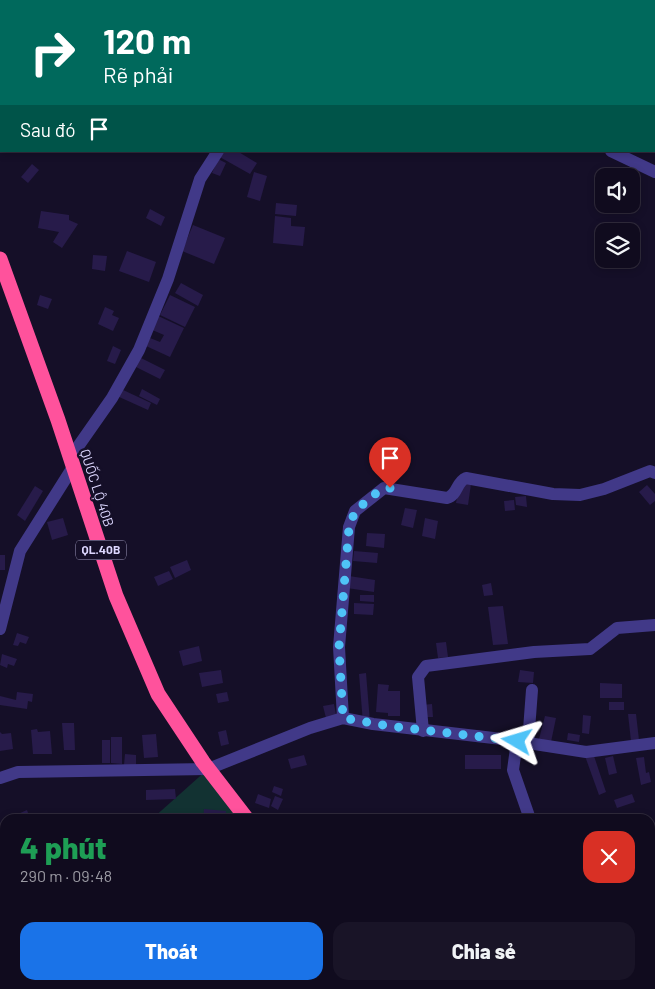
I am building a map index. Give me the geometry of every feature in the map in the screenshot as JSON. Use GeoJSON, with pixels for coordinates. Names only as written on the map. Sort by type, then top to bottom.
{"type":"FeatureCollection","features":[{"type":"Feature","properties":{"kind":"highway","name":"QUỐC LỘ 40B"},"geometry":{"type":"LineString","coordinates":[[0,260],[72,462],[116,596],[158,694],[208,769],[243,814]]}},
{"type":"Feature","properties":{"kind":"street"},"geometry":{"type":"LineString","coordinates":[[0,629],[20,551],[112,398],[138,350],[168,279],[200,179],[217,152]]}},
{"type":"Feature","properties":{"kind":"street"},"geometry":{"type":"LineString","coordinates":[[613,152],[655,172]]}},
{"type":"Feature","properties":{"kind":"street"},"geometry":{"type":"LineString","coordinates":[[343,718],[339,647],[349,528],[355,511],[380,490],[390,488],[448,498],[454,494],[462,480],[466,478],[553,494],[580,495],[604,489],[650,471],[655,473]]}},
{"type":"Feature","properties":{"kind":"street"},"geometry":{"type":"LineString","coordinates":[[422,731],[418,677],[426,666],[534,652],[590,649],[618,628],[655,625]]}},
{"type":"Feature","properties":{"kind":"street"},"geometry":{"type":"LineString","coordinates":[[528,814],[513,770],[523,742],[532,690]]}},
{"type":"Feature","properties":{"kind":"street"},"geometry":{"type":"LineString","coordinates":[[0,778],[18,772],[208,769],[310,728],[343,718],[422,731],[523,742],[586,752],[655,743]]}},
{"type":"Feature","properties":{"kind":"green space"},"geometry":{"type":"Polygon","coordinates":[[[208,769],[250,814],[158,814],[208,769]]]}},
{"type":"Feature","properties":{"kind":"building"},"geometry":{"type":"Polygon","coordinates":[[[220,152],[239,152],[257,163],[250,174],[218,156],[220,152]]]}},
{"type":"Feature","properties":{"kind":"building"},"geometry":{"type":"Polygon","coordinates":[[[218,159],[226,163],[220,176],[212,173],[218,159]]]}},
{"type":"Feature","properties":{"kind":"building"},"geometry":{"type":"Polygon","coordinates":[[[32,164],[39,170],[28,183],[21,177],[32,164]]]}},
{"type":"Feature","properties":{"kind":"building"},"geometry":{"type":"Polygon","coordinates":[[[254,172],[267,176],[260,201],[247,197],[254,172]]]}},
{"type":"Feature","properties":{"kind":"building"},"geometry":{"type":"Polygon","coordinates":[[[276,203],[297,205],[296,216],[275,214],[276,203]]]}},
{"type":"Feature","properties":{"kind":"building"},"geometry":{"type":"Polygon","coordinates":[[[150,209],[165,217],[161,226],[146,218],[150,209]]]}},
{"type":"Feature","properties":{"kind":"building"},"geometry":{"type":"Polygon","coordinates":[[[41,211],[69,215],[69,220],[78,224],[62,248],[53,242],[59,232],[38,228],[41,211]]]}},
{"type":"Feature","properties":{"kind":"building"},"geometry":{"type":"Polygon","coordinates":[[[275,216],[291,218],[291,226],[305,227],[303,246],[273,243],[275,216]]]}},
{"type":"Feature","properties":{"kind":"building"},"geometry":{"type":"Polygon","coordinates":[[[193,225],[225,238],[214,264],[182,251],[193,225]]]}},
{"type":"Feature","properties":{"kind":"building"},"geometry":{"type":"Polygon","coordinates":[[[127,251],[156,262],[149,282],[119,271],[127,251]]]}},
{"type":"Feature","properties":{"kind":"building"},"geometry":{"type":"Polygon","coordinates":[[[93,255],[107,256],[105,271],[92,269],[93,255]]]}},
{"type":"Feature","properties":{"kind":"building"},"geometry":{"type":"Polygon","coordinates":[[[181,283],[203,295],[198,306],[175,293],[181,283]]]}},
{"type":"Feature","properties":{"kind":"building"},"geometry":{"type":"Polygon","coordinates":[[[40,295],[52,299],[48,309],[37,305],[40,295]]]}},
{"type":"Feature","properties":{"kind":"building"},"geometry":{"type":"Polygon","coordinates":[[[170,295],[195,307],[185,327],[160,315],[170,295]]]}},
{"type":"Feature","properties":{"kind":"building"},"geometry":{"type":"Polygon","coordinates":[[[105,307],[114,311],[112,315],[119,318],[113,331],[98,324],[105,307]]]}},
{"type":"Feature","properties":{"kind":"building"},"geometry":{"type":"Polygon","coordinates":[[[156,315],[184,328],[170,357],[146,346],[150,338],[160,342],[164,335],[150,329],[156,315]]]}},
{"type":"Feature","properties":{"kind":"building"},"geometry":{"type":"Polygon","coordinates":[[[113,346],[121,350],[115,364],[107,361],[113,346]]]}},
{"type":"Feature","properties":{"kind":"building"},"geometry":{"type":"Polygon","coordinates":[[[139,357],[165,370],[160,379],[134,366],[139,357]]]}},
{"type":"Feature","properties":{"kind":"building"},"geometry":{"type":"Polygon","coordinates":[[[121,389],[151,403],[148,410],[117,396],[121,389]]]}},
{"type":"Feature","properties":{"kind":"building"},"geometry":{"type":"Polygon","coordinates":[[[142,389],[160,399],[157,405],[139,396],[142,389]]]}},
{"type":"Feature","properties":{"kind":"building"},"geometry":{"type":"Polygon","coordinates":[[[460,482],[471,484],[468,505],[456,503],[460,482]]]}},
{"type":"Feature","properties":{"kind":"building"},"geometry":{"type":"Polygon","coordinates":[[[647,485],[655,494],[655,501],[650,505],[639,492],[647,485]]]}},
{"type":"Feature","properties":{"kind":"building"},"geometry":{"type":"Polygon","coordinates":[[[35,486],[43,491],[25,521],[17,515],[35,486]]]}},
{"type":"Feature","properties":{"kind":"building"},"geometry":{"type":"Polygon","coordinates":[[[526,496],[527,507],[516,505],[515,497],[526,496]]]}},
{"type":"Feature","properties":{"kind":"building"},"geometry":{"type":"Polygon","coordinates":[[[514,500],[515,510],[505,511],[504,501],[514,500]]]}},
{"type":"Feature","properties":{"kind":"building"},"geometry":{"type":"Polygon","coordinates":[[[405,508],[417,510],[413,528],[401,525],[405,508]]]}},
{"type":"Feature","properties":{"kind":"building"},"geometry":{"type":"Polygon","coordinates":[[[63,518],[68,535],[52,540],[47,522],[63,518]]]}},
{"type":"Feature","properties":{"kind":"building"},"geometry":{"type":"Polygon","coordinates":[[[425,518],[438,521],[435,539],[422,536],[425,518]]]}},
{"type":"Feature","properties":{"kind":"building"},"geometry":{"type":"Polygon","coordinates":[[[367,533],[385,534],[384,548],[366,546],[367,533]]]}},
{"type":"Feature","properties":{"kind":"building"},"geometry":{"type":"Polygon","coordinates":[[[354,551],[378,553],[377,563],[353,561],[354,551]]]}},
{"type":"Feature","properties":{"kind":"building"},"geometry":{"type":"Polygon","coordinates":[[[0,555],[5,555],[5,570],[0,570],[0,555]]]}},
{"type":"Feature","properties":{"kind":"building"},"geometry":{"type":"Polygon","coordinates":[[[187,560],[191,570],[175,578],[170,567],[187,560]]]}},
{"type":"Feature","properties":{"kind":"building"},"geometry":{"type":"Polygon","coordinates":[[[169,571],[173,579],[158,586],[154,577],[169,571]]]}},
{"type":"Feature","properties":{"kind":"building"},"geometry":{"type":"Polygon","coordinates":[[[349,576],[375,580],[374,592],[347,588],[349,576]]]}},
{"type":"Feature","properties":{"kind":"building"},"geometry":{"type":"Polygon","coordinates":[[[491,583],[493,595],[484,596],[482,585],[491,583]]]}},
{"type":"Feature","properties":{"kind":"building"},"geometry":{"type":"Polygon","coordinates":[[[360,595],[374,595],[374,602],[360,601],[360,595]]]}},
{"type":"Feature","properties":{"kind":"building"},"geometry":{"type":"Polygon","coordinates":[[[354,603],[374,604],[373,615],[354,614],[354,603]]]}},
{"type":"Feature","properties":{"kind":"building"},"geometry":{"type":"Polygon","coordinates":[[[503,606],[508,644],[493,645],[488,607],[503,606]]]}},
{"type":"Feature","properties":{"kind":"building"},"geometry":{"type":"Polygon","coordinates":[[[17,633],[29,637],[26,644],[20,642],[18,646],[13,645],[17,633]]]}},
{"type":"Feature","properties":{"kind":"building"},"geometry":{"type":"Polygon","coordinates":[[[446,642],[448,657],[438,658],[436,643],[446,642]]]}},
{"type":"Feature","properties":{"kind":"building"},"geometry":{"type":"Polygon","coordinates":[[[199,646],[202,661],[183,666],[179,651],[199,646]]]}},
{"type":"Feature","properties":{"kind":"building"},"geometry":{"type":"Polygon","coordinates":[[[2,654],[17,659],[14,666],[8,664],[7,668],[0,665],[2,654]]]}},
{"type":"Feature","properties":{"kind":"building"},"geometry":{"type":"Polygon","coordinates":[[[221,670],[223,683],[202,687],[199,673],[221,670]]]}},
{"type":"Feature","properties":{"kind":"building"},"geometry":{"type":"Polygon","coordinates":[[[520,670],[534,672],[533,683],[518,682],[520,670]]]}},
{"type":"Feature","properties":{"kind":"building"},"geometry":{"type":"Polygon","coordinates":[[[366,673],[370,722],[363,723],[359,674],[366,673]]]}},
{"type":"Feature","properties":{"kind":"building"},"geometry":{"type":"Polygon","coordinates":[[[600,683],[622,684],[622,698],[600,698],[600,683]]]}},
{"type":"Feature","properties":{"kind":"building"},"geometry":{"type":"Polygon","coordinates":[[[378,684],[389,685],[388,691],[400,691],[400,716],[388,716],[388,713],[376,712],[378,684]]]}},
{"type":"Feature","properties":{"kind":"building"},"geometry":{"type":"Polygon","coordinates":[[[17,692],[33,694],[32,702],[28,701],[27,709],[0,705],[0,696],[16,700],[17,692]]]}},
{"type":"Feature","properties":{"kind":"building"},"geometry":{"type":"Polygon","coordinates":[[[227,692],[229,701],[218,703],[216,694],[227,692]]]}},
{"type":"Feature","properties":{"kind":"building"},"geometry":{"type":"Polygon","coordinates":[[[609,702],[624,702],[624,710],[609,710],[609,702]]]}},
{"type":"Feature","properties":{"kind":"building"},"geometry":{"type":"Polygon","coordinates":[[[334,704],[337,720],[327,722],[323,706],[334,704]]]}},
{"type":"Feature","properties":{"kind":"building"},"geometry":{"type":"Polygon","coordinates":[[[432,704],[433,717],[424,717],[422,705],[432,704]]]}},
{"type":"Feature","properties":{"kind":"building"},"geometry":{"type":"Polygon","coordinates":[[[628,714],[636,714],[639,740],[631,741],[628,714]]]}},
{"type":"Feature","properties":{"kind":"building"},"geometry":{"type":"Polygon","coordinates":[[[583,715],[591,716],[589,734],[582,733],[583,715]]]}},
{"type":"Feature","properties":{"kind":"building"},"geometry":{"type":"Polygon","coordinates":[[[545,716],[556,718],[551,742],[539,739],[545,716]]]}},
{"type":"Feature","properties":{"kind":"building"},"geometry":{"type":"Polygon","coordinates":[[[62,723],[74,723],[75,750],[64,750],[62,723]]]}},
{"type":"Feature","properties":{"kind":"building"},"geometry":{"type":"Polygon","coordinates":[[[37,729],[38,732],[50,731],[52,754],[33,754],[31,730],[37,729]]]}},
{"type":"Feature","properties":{"kind":"building"},"geometry":{"type":"Polygon","coordinates":[[[226,730],[229,744],[221,746],[218,732],[226,730]]]}},
{"type":"Feature","properties":{"kind":"building"},"geometry":{"type":"Polygon","coordinates":[[[0,732],[2,734],[11,733],[13,749],[0,751],[0,732]]]}},
{"type":"Feature","properties":{"kind":"building"},"geometry":{"type":"Polygon","coordinates":[[[568,733],[580,735],[579,742],[567,740],[568,733]]]}},
{"type":"Feature","properties":{"kind":"building"},"geometry":{"type":"Polygon","coordinates":[[[156,734],[158,757],[144,758],[142,735],[156,734]]]}},
{"type":"Feature","properties":{"kind":"building"},"geometry":{"type":"Polygon","coordinates":[[[111,737],[122,737],[122,764],[111,763],[111,737]]]}},
{"type":"Feature","properties":{"kind":"building"},"geometry":{"type":"Polygon","coordinates":[[[102,740],[110,740],[110,763],[102,763],[102,740]]]}},
{"type":"Feature","properties":{"kind":"building"},"geometry":{"type":"Polygon","coordinates":[[[593,753],[606,792],[599,795],[585,756],[593,753]]]}},
{"type":"Feature","properties":{"kind":"building"},"geometry":{"type":"Polygon","coordinates":[[[125,754],[136,755],[136,765],[124,765],[125,754]]]}},
{"type":"Feature","properties":{"kind":"building"},"geometry":{"type":"Polygon","coordinates":[[[304,755],[307,765],[291,769],[288,759],[304,755]]]}},
{"type":"Feature","properties":{"kind":"building"},"geometry":{"type":"Polygon","coordinates":[[[465,755],[501,755],[501,769],[465,769],[465,755]]]}},
{"type":"Feature","properties":{"kind":"building"},"geometry":{"type":"Polygon","coordinates":[[[613,756],[617,773],[609,775],[605,758],[613,756]]]}},
{"type":"Feature","properties":{"kind":"building"},"geometry":{"type":"Polygon","coordinates":[[[644,757],[646,773],[649,772],[651,782],[641,785],[636,758],[644,757]]]}},
{"type":"Feature","properties":{"kind":"building"},"geometry":{"type":"Polygon","coordinates":[[[274,786],[283,789],[281,796],[272,792],[274,786]]]}},
{"type":"Feature","properties":{"kind":"building"},"geometry":{"type":"Polygon","coordinates":[[[175,789],[176,799],[146,800],[146,790],[175,789]]]}},
{"type":"Feature","properties":{"kind":"building"},"geometry":{"type":"Polygon","coordinates":[[[258,794],[271,799],[269,808],[255,803],[258,794]]]}},
{"type":"Feature","properties":{"kind":"building"},"geometry":{"type":"Polygon","coordinates":[[[632,794],[635,802],[617,808],[614,800],[632,794]]]}},
{"type":"Feature","properties":{"kind":"building"},"geometry":{"type":"Polygon","coordinates":[[[275,796],[283,799],[278,810],[271,806],[275,796]]]}},
{"type":"Feature","properties":{"kind":"building"},"geometry":{"type":"Polygon","coordinates":[[[204,809],[226,811],[226,814],[204,814],[204,809]]]}},
{"type":"Feature","properties":{"kind":"building"},"geometry":{"type":"Polygon","coordinates":[[[27,810],[28,814],[18,814],[27,810]]]}},
{"type":"Feature","properties":{"kind":"route"},"geometry":{"type":"LineString","coordinates":[[390,488],[380,490],[355,511],[349,528],[339,647],[343,718],[422,731],[517,741]]}}]}
